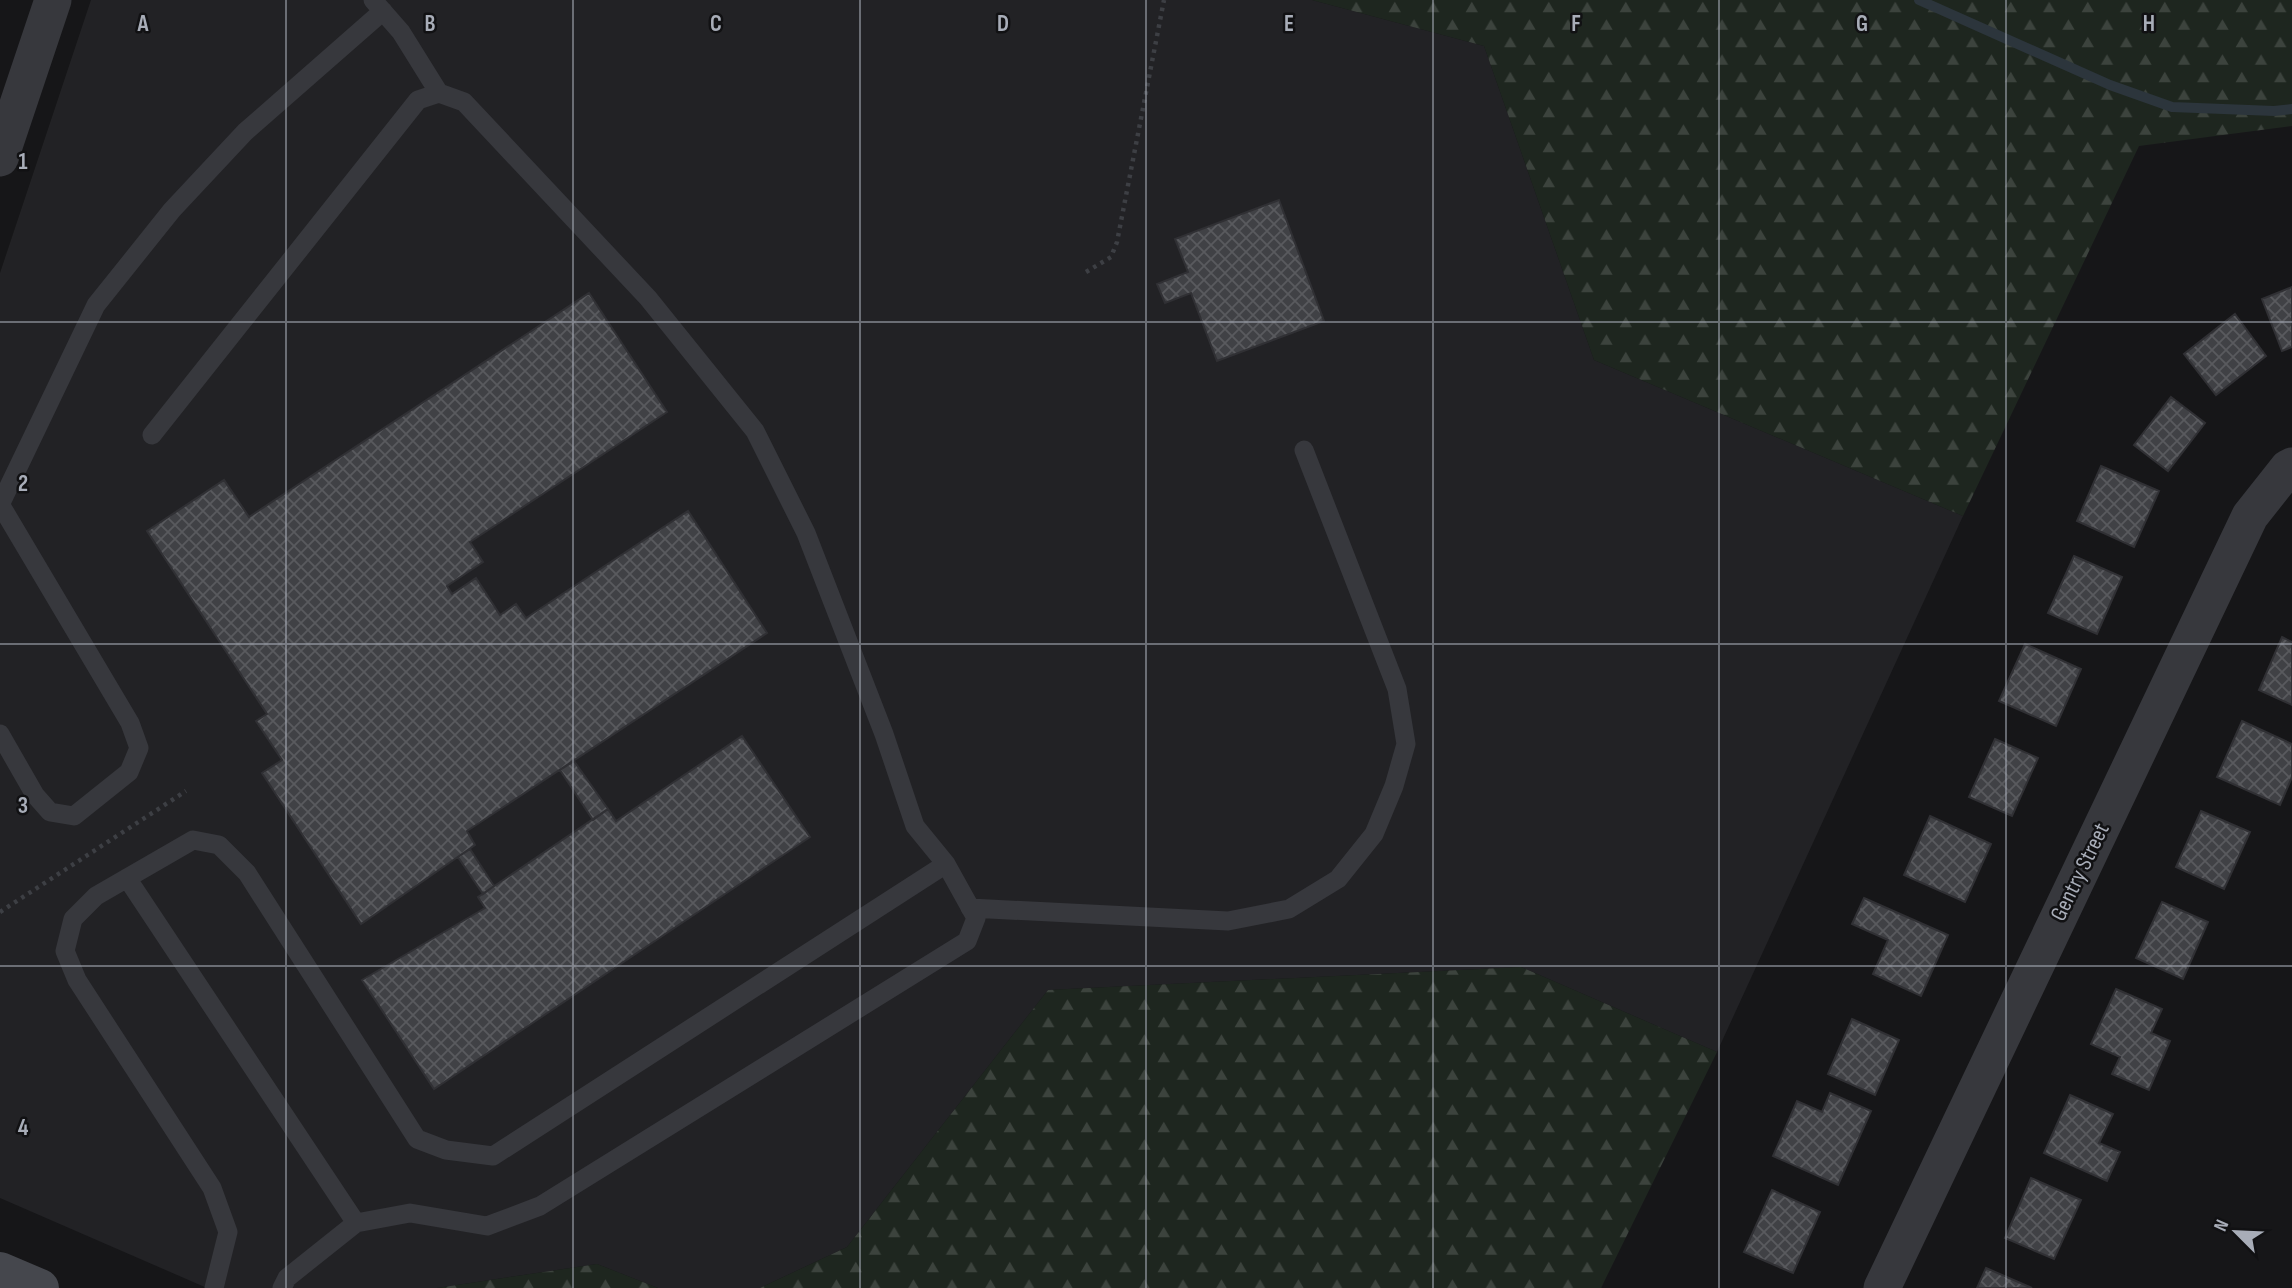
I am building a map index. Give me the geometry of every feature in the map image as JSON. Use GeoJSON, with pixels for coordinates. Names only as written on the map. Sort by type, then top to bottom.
{"type":"FeatureCollection","features":[{"type":"Feature","properties":{"kind":"main road"},"geometry":{"type":"LineString","coordinates":[[0,1270],[40,1288]]}},
{"type":"Feature","properties":{"kind":"street"},"geometry":{"type":"LineString","coordinates":[[0,158],[53,0]]}},
{"type":"Feature","properties":{"kind":"street","name":"Gentry Street"},"geometry":{"type":"LineString","coordinates":[[1881,1288],[2250,516],[2292,466]]}},
{"type":"Feature","properties":{"kind":"lane"},"geometry":{"type":"LineString","coordinates":[[0,734],[35,795],[50,812],[74,816],[129,772],[139,748],[130,723],[0,504],[96,304],[172,210],[245,132],[378,5],[401,32],[439,93]]}},
{"type":"Feature","properties":{"kind":"lane"},"geometry":{"type":"LineString","coordinates":[[152,435],[418,100],[439,93],[464,102],[648,298],[755,431],[806,533],[884,734],[915,826],[946,864],[976,918],[967,941],[540,1206],[487,1226],[410,1213],[356,1223],[287,1278],[282,1288]]}},
{"type":"Feature","properties":{"kind":"lane"},"geometry":{"type":"LineString","coordinates":[[970,908],[1228,921],[1289,909],[1338,879],[1374,834],[1394,786],[1406,744],[1397,689],[1304,450]]}},
{"type":"Feature","properties":{"kind":"lane"},"geometry":{"type":"LineString","coordinates":[[214,1288],[228,1232],[212,1188],[77,980],[65,951],[74,919],[96,896],[127,878],[192,841],[219,845],[247,873],[417,1139],[446,1150],[493,1156],[946,864]]}},
{"type":"Feature","properties":{"kind":"lane"},"geometry":{"type":"LineString","coordinates":[[127,878],[356,1223]]}},
{"type":"Feature","properties":{"kind":"path"},"geometry":{"type":"LineString","coordinates":[[1086,272],[1111,257],[1117,242],[1164,0]]}},
{"type":"Feature","properties":{"kind":"path"},"geometry":{"type":"LineString","coordinates":[[0,912],[186,790]]}},
{"type":"Feature","properties":{"kind":"shaded area"},"geometry":{"type":"Polygon","coordinates":[[[91,0],[1312,0],[1484,46],[1594,360],[1963,516],[1717,1052],[1521,967],[1048,990],[847,1247],[760,1288],[658,1288],[597,1264],[437,1288],[207,1288],[0,1198],[0,273],[91,0]]]}},
{"type":"Feature","properties":{"kind":"green space"},"geometry":{"type":"Polygon","coordinates":[[[1312,0],[2292,0],[2292,126],[2139,146],[1963,516],[1594,360],[1484,46],[1312,0]]]}},
{"type":"Feature","properties":{"kind":"green space"},"geometry":{"type":"Polygon","coordinates":[[[1521,967],[1717,1052],[1601,1288],[760,1288],[847,1247],[1048,990],[1521,967]]]}},
{"type":"Feature","properties":{"kind":"green space"},"geometry":{"type":"Polygon","coordinates":[[[597,1264],[658,1288],[437,1288],[597,1264]]]}},
{"type":"Feature","properties":{"kind":"building"},"geometry":{"type":"Polygon","coordinates":[[[1279,200],[1324,321],[1217,361],[1191,293],[1165,303],[1157,284],[1188,272],[1175,239],[1279,200]]]}},
{"type":"Feature","properties":{"kind":"building"},"geometry":{"type":"Polygon","coordinates":[[[2292,287],[2292,347],[2282,351],[2262,299],[2292,287]]]}},
{"type":"Feature","properties":{"kind":"building"},"geometry":{"type":"Polygon","coordinates":[[[589,293],[667,412],[470,542],[483,562],[447,586],[452,594],[476,578],[500,615],[516,604],[526,618],[688,511],[767,633],[467,831],[475,845],[361,924],[262,773],[282,760],[256,721],[267,714],[147,531],[224,480],[249,517],[589,293]]]}},
{"type":"Feature","properties":{"kind":"building"},"geometry":{"type":"Polygon","coordinates":[[[2235,314],[2266,356],[2216,395],[2184,354],[2235,314]]]}},
{"type":"Feature","properties":{"kind":"building"},"geometry":{"type":"Polygon","coordinates":[[[2171,397],[2205,423],[2168,471],[2134,445],[2171,397]]]}},
{"type":"Feature","properties":{"kind":"building"},"geometry":{"type":"Polygon","coordinates":[[[2101,466],[2159,491],[2134,547],[2077,521],[2101,466]]]}},
{"type":"Feature","properties":{"kind":"building"},"geometry":{"type":"Polygon","coordinates":[[[2074,556],[2122,577],[2097,634],[2048,613],[2074,556]]]}},
{"type":"Feature","properties":{"kind":"building"},"geometry":{"type":"Polygon","coordinates":[[[2282,637],[2292,642],[2292,705],[2259,690],[2282,637]]]}},
{"type":"Feature","properties":{"kind":"building"},"geometry":{"type":"Polygon","coordinates":[[[2025,644],[2081,669],[2056,726],[1999,701],[2025,644]]]}},
{"type":"Feature","properties":{"kind":"building"},"geometry":{"type":"Polygon","coordinates":[[[2242,721],[2292,744],[2292,777],[2280,805],[2217,777],[2242,721]]]}},
{"type":"Feature","properties":{"kind":"building"},"geometry":{"type":"Polygon","coordinates":[[[742,736],[810,837],[434,1089],[362,980],[485,908],[478,897],[608,809],[616,821],[742,736]]]}},
{"type":"Feature","properties":{"kind":"building"},"geometry":{"type":"Polygon","coordinates":[[[1995,739],[2038,758],[2012,816],[1969,797],[1995,739]]]}},
{"type":"Feature","properties":{"kind":"building"},"geometry":{"type":"Polygon","coordinates":[[[574,761],[608,809],[593,820],[560,770],[574,761]]]}},
{"type":"Feature","properties":{"kind":"building"},"geometry":{"type":"Polygon","coordinates":[[[2201,811],[2250,832],[2224,889],[2176,867],[2201,811]]]}},
{"type":"Feature","properties":{"kind":"building"},"geometry":{"type":"Polygon","coordinates":[[[1930,816],[1991,844],[1965,902],[1904,875],[1930,816]]]}},
{"type":"Feature","properties":{"kind":"building"},"geometry":{"type":"Polygon","coordinates":[[[470,849],[494,886],[483,894],[458,857],[470,849]]]}},
{"type":"Feature","properties":{"kind":"building"},"geometry":{"type":"Polygon","coordinates":[[[1864,898],[1948,935],[1921,996],[1873,974],[1888,940],[1852,924],[1864,898]]]}},
{"type":"Feature","properties":{"kind":"building"},"geometry":{"type":"Polygon","coordinates":[[[2162,902],[2208,922],[2183,979],[2136,958],[2162,902]]]}},
{"type":"Feature","properties":{"kind":"building"},"geometry":{"type":"Polygon","coordinates":[[[2116,989],[2162,1009],[2151,1033],[2170,1041],[2149,1090],[2112,1074],[2120,1057],[2091,1044],[2116,989]]]}},
{"type":"Feature","properties":{"kind":"building"},"geometry":{"type":"Polygon","coordinates":[[[1852,1019],[1899,1040],[1875,1095],[1828,1074],[1852,1019]]]}},
{"type":"Feature","properties":{"kind":"building"},"geometry":{"type":"Polygon","coordinates":[[[1830,1093],[1871,1111],[1838,1185],[1773,1156],[1797,1101],[1822,1112],[1830,1093]]]}},
{"type":"Feature","properties":{"kind":"building"},"geometry":{"type":"Polygon","coordinates":[[[2070,1095],[2113,1114],[2099,1143],[2120,1152],[2107,1181],[2044,1153],[2070,1095]]]}},
{"type":"Feature","properties":{"kind":"building"},"geometry":{"type":"Polygon","coordinates":[[[2031,1178],[2081,1200],[2054,1259],[2005,1238],[2031,1178]]]}},
{"type":"Feature","properties":{"kind":"building"},"geometry":{"type":"Polygon","coordinates":[[[1772,1190],[1820,1212],[1793,1273],[1744,1252],[1772,1190]]]}},
{"type":"Feature","properties":{"kind":"building"},"geometry":{"type":"Polygon","coordinates":[[[1986,1268],[2032,1288],[1977,1288],[1986,1268]]]}},
{"type":"Feature","properties":{"kind":"waterway"},"geometry":{"type":"LineString","coordinates":[[1919,0],[2110,85],[2172,107],[2274,111],[2292,109]]}}]}
